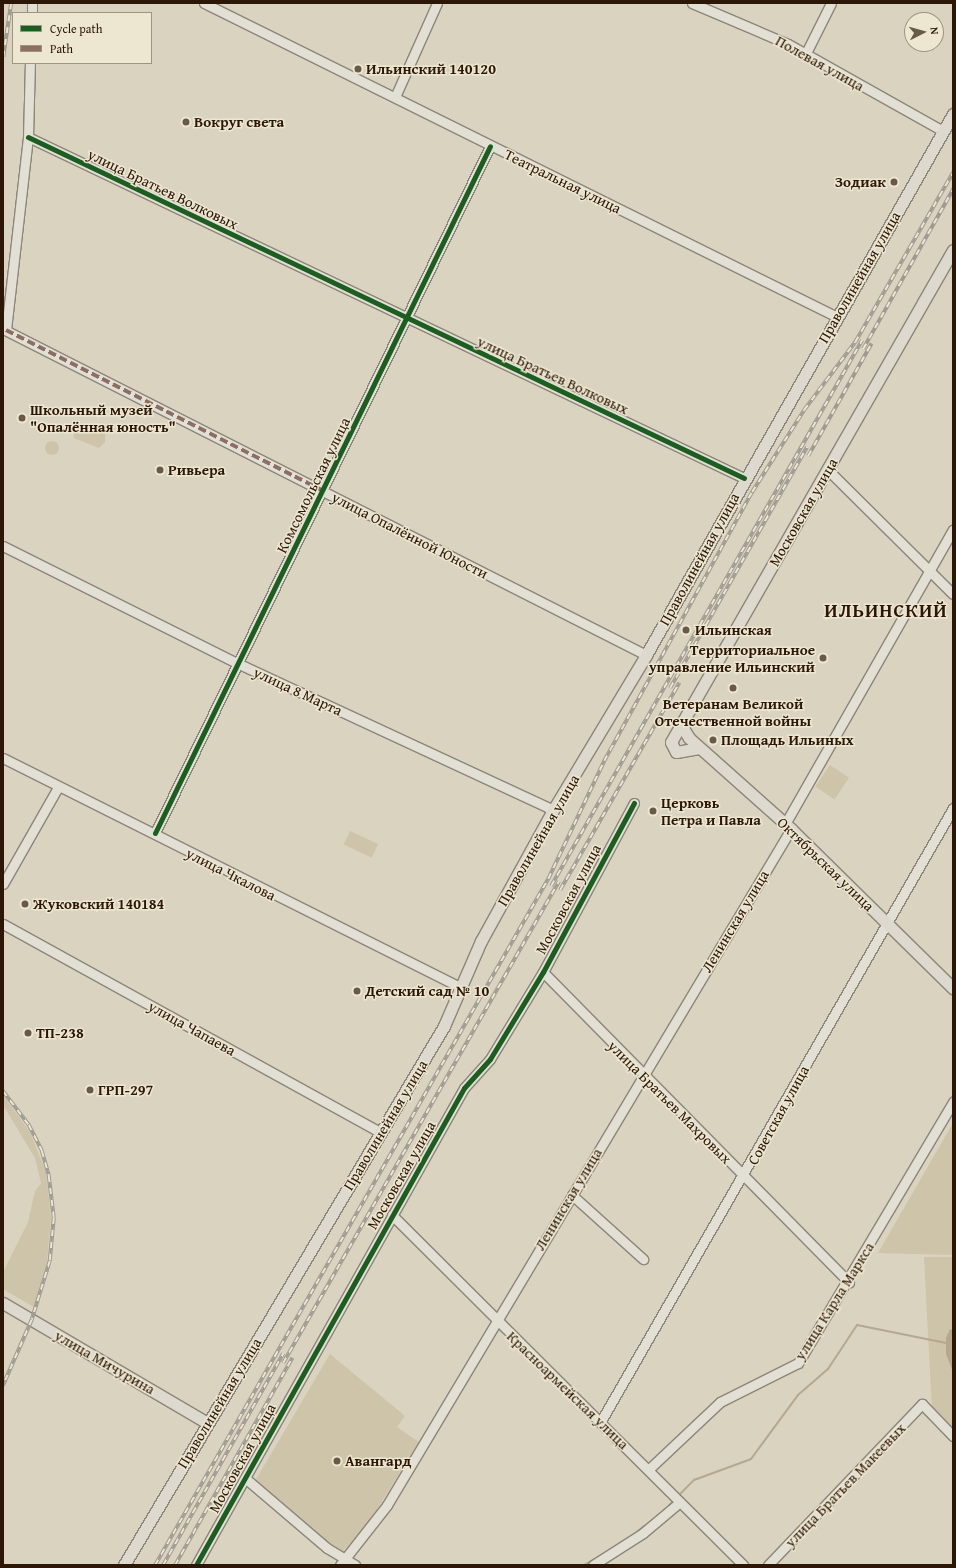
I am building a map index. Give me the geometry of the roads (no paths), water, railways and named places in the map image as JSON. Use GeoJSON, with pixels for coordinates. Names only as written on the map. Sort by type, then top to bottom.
{"type":"FeatureCollection","features":[{"type":"Feature","properties":{"kind":"main road","name":"Праволинейная улица"},"geometry":{"type":"LineString","coordinates":[[124,1565],[206,1422],[444,1026],[481,941],[553,810],[646,655],[835,316],[953,114]]}},
{"type":"Feature","properties":{"kind":"main road","name":"Московская улица"},"geometry":{"type":"LineString","coordinates":[[699,748],[673,750],[671,742],[953,250]]}},
{"type":"Feature","properties":{"kind":"main road","name":"Октябрьская улица"},"geometry":{"type":"LineString","coordinates":[[680,725],[699,748],[788,827],[953,988]]}},
{"type":"Feature","properties":{"kind":"main road","name":"улица Мичурина"},"geometry":{"type":"LineString","coordinates":[[3,1303],[206,1422]]}},
{"type":"Feature","properties":{"kind":"street","name":"Театральная улица"},"geometry":{"type":"LineString","coordinates":[[204,3],[835,316]]}},
{"type":"Feature","properties":{"kind":"street"},"geometry":{"type":"LineString","coordinates":[[395,97],[437,3]]}},
{"type":"Feature","properties":{"kind":"street","name":"Полевая улица"},"geometry":{"type":"LineString","coordinates":[[692,3],[788,44],[805,55],[943,131]]}},
{"type":"Feature","properties":{"kind":"street"},"geometry":{"type":"LineString","coordinates":[[805,55],[831,3]]}},
{"type":"Feature","properties":{"kind":"street"},"geometry":{"type":"LineString","coordinates":[[4,329],[28,137],[30,64]]}},
{"type":"Feature","properties":{"kind":"street","name":"улица Братьев Волковых"},"geometry":{"type":"LineString","coordinates":[[28,137],[407,320],[744,478]]}},
{"type":"Feature","properties":{"kind":"street","name":"Комсомольская улица"},"geometry":{"type":"LineString","coordinates":[[155,833],[237,663],[407,320],[490,146]]}},
{"type":"Feature","properties":{"kind":"street","name":"улица Опалённой Юности"},"geometry":{"type":"LineString","coordinates":[[4,329],[646,655]]}},
{"type":"Feature","properties":{"kind":"street"},"geometry":{"type":"LineString","coordinates":[[827,469],[953,594]]}},
{"type":"Feature","properties":{"kind":"street","name":"Ленинская улица"},"geometry":{"type":"LineString","coordinates":[[340,1565],[348,1558],[387,1505],[572,1195],[642,1073],[788,827],[953,529]]}},
{"type":"Feature","properties":{"kind":"street","name":"улица 8 Марта"},"geometry":{"type":"LineString","coordinates":[[3,546],[237,663],[553,810]]}},
{"type":"Feature","properties":{"kind":"street","name":"улица Чкалова"},"geometry":{"type":"LineString","coordinates":[[3,758],[58,787],[155,833],[206,862],[460,987]]}},
{"type":"Feature","properties":{"kind":"street"},"geometry":{"type":"LineString","coordinates":[[3,884],[58,787]]}},
{"type":"Feature","properties":{"kind":"street","name":"Московская улица"},"geometry":{"type":"LineString","coordinates":[[196,1565],[464,1088],[490,1059],[543,972],[634,803]]}},
{"type":"Feature","properties":{"kind":"street","name":"Советская улица"},"geometry":{"type":"LineString","coordinates":[[601,1421],[745,1176],[885,922],[953,808]]}},
{"type":"Feature","properties":{"kind":"street","name":"улица Чапаева"},"geometry":{"type":"LineString","coordinates":[[3,924],[381,1133]]}},
{"type":"Feature","properties":{"kind":"street","name":"улица Братьев Махровых"},"geometry":{"type":"LineString","coordinates":[[543,972],[849,1282]]}},
{"type":"Feature","properties":{"kind":"street","name":"улица Карла Маркса"},"geometry":{"type":"LineString","coordinates":[[649,1469],[720,1402],[798,1363],[849,1282],[953,1102]]}},
{"type":"Feature","properties":{"kind":"street"},"geometry":{"type":"LineString","coordinates":[[572,1195],[643,1259]]}},
{"type":"Feature","properties":{"kind":"street","name":"Красноармейская улица"},"geometry":{"type":"LineString","coordinates":[[392,1216],[601,1421],[743,1565]]}},
{"type":"Feature","properties":{"kind":"street","name":"улица Братьев Макеевых"},"geometry":{"type":"LineString","coordinates":[[768,1565],[922,1404],[953,1436]]}},
{"type":"Feature","properties":{"kind":"street"},"geometry":{"type":"LineString","coordinates":[[245,1478],[327,1548],[348,1558],[355,1565]]}},
{"type":"Feature","properties":{"kind":"street"},"geometry":{"type":"LineString","coordinates":[[593,1565],[644,1533],[680,1502]]}},
{"type":"Feature","properties":{"kind":"waterway"},"geometry":{"type":"LineString","coordinates":[[680,1494],[694,1480],[751,1459],[798,1395],[828,1369],[857,1325],[946,1343]]}},
{"type":"Feature","properties":{"kind":"waterway"},"geometry":{"type":"LineString","coordinates":[[668,1507],[672,1502]]}},
{"type":"Feature","properties":{"kind":"waterway"},"geometry":{"type":"LineString","coordinates":[[637,1532],[644,1526]]}},
{"type":"Feature","properties":{"kind":"waterway"},"geometry":{"type":"LineString","coordinates":[[584,1565],[603,1554]]}},
{"type":"Feature","properties":{"kind":"railway"},"geometry":{"type":"LineString","coordinates":[[3,57],[11,3]]}},
{"type":"Feature","properties":{"kind":"railway"},"geometry":{"type":"LineString","coordinates":[[155,1565],[548,879],[604,761],[752,492],[804,410],[855,342],[953,172]]}},
{"type":"Feature","properties":{"kind":"railway"},"geometry":{"type":"LineString","coordinates":[[863,349],[953,189]]}},
{"type":"Feature","properties":{"kind":"railway"},"geometry":{"type":"LineString","coordinates":[[551,886],[862,340]]}},
{"type":"Feature","properties":{"kind":"railway"},"geometry":{"type":"LineString","coordinates":[[808,456],[871,344]]}},
{"type":"Feature","properties":{"kind":"railway"},"geometry":{"type":"LineString","coordinates":[[670,688],[807,447]]}},
{"type":"Feature","properties":{"kind":"railway"},"geometry":{"type":"LineString","coordinates":[[560,890],[679,683]]}},
{"type":"Feature","properties":{"kind":"railway"},"geometry":{"type":"LineString","coordinates":[[283,1363],[559,881]]}},
{"type":"Feature","properties":{"kind":"railway"},"geometry":{"type":"LineString","coordinates":[[3,1091],[29,1125],[42,1151],[49,1176],[54,1218],[50,1261],[32,1320],[3,1386]]}},
{"type":"Feature","properties":{"kind":"railway"},"geometry":{"type":"LineString","coordinates":[[163,1565],[283,1354]]}},
{"type":"Feature","properties":{"kind":"railway"},"geometry":{"type":"LineString","coordinates":[[175,1565],[292,1358]]}},
{"type":"Feature","properties":{"kind":"place","name":"Ильинский 140120"},"geometry":{"type":"Point","coordinates":[358,69]}},
{"type":"Feature","properties":{"kind":"place","name":"Вокруг света"},"geometry":{"type":"Point","coordinates":[186,122]}},
{"type":"Feature","properties":{"kind":"place","name":"Зодиак"},"geometry":{"type":"Point","coordinates":[894,182]}},
{"type":"Feature","properties":{"kind":"place","name":"Школьный музей \"Опалённая юность\""},"geometry":{"type":"Point","coordinates":[22,418]}},
{"type":"Feature","properties":{"kind":"place","name":"Ривьера"},"geometry":{"type":"Point","coordinates":[160,470]}},
{"type":"Feature","properties":{"kind":"place","name":"Ильинская"},"geometry":{"type":"Point","coordinates":[686,630]}},
{"type":"Feature","properties":{"kind":"place","name":"Территориальное управление Ильинский"},"geometry":{"type":"Point","coordinates":[823,658]}},
{"type":"Feature","properties":{"kind":"place","name":"Ветеранам Великой Отечественной войны"},"geometry":{"type":"Point","coordinates":[733,688]}},
{"type":"Feature","properties":{"kind":"place","name":"Площадь Ильиных"},"geometry":{"type":"Point","coordinates":[713,740]}},
{"type":"Feature","properties":{"kind":"place","name":"Церковь Петра и Павла"},"geometry":{"type":"Point","coordinates":[653,811]}},
{"type":"Feature","properties":{"kind":"place","name":"Жуковский 140184"},"geometry":{"type":"Point","coordinates":[25,904]}},
{"type":"Feature","properties":{"kind":"place","name":"Детский сад № 10"},"geometry":{"type":"Point","coordinates":[357,991]}},
{"type":"Feature","properties":{"kind":"place","name":"ТП-238"},"geometry":{"type":"Point","coordinates":[28,1033]}},
{"type":"Feature","properties":{"kind":"place","name":"ГРП-297"},"geometry":{"type":"Point","coordinates":[90,1090]}},
{"type":"Feature","properties":{"kind":"place","name":"Авангард"},"geometry":{"type":"Point","coordinates":[337,1461]}},
{"type":"Feature","properties":{"kind":"district","name":"ИЛЬИНСКИЙ"},"geometry":{"type":"Point","coordinates":[886,611]}}]}
